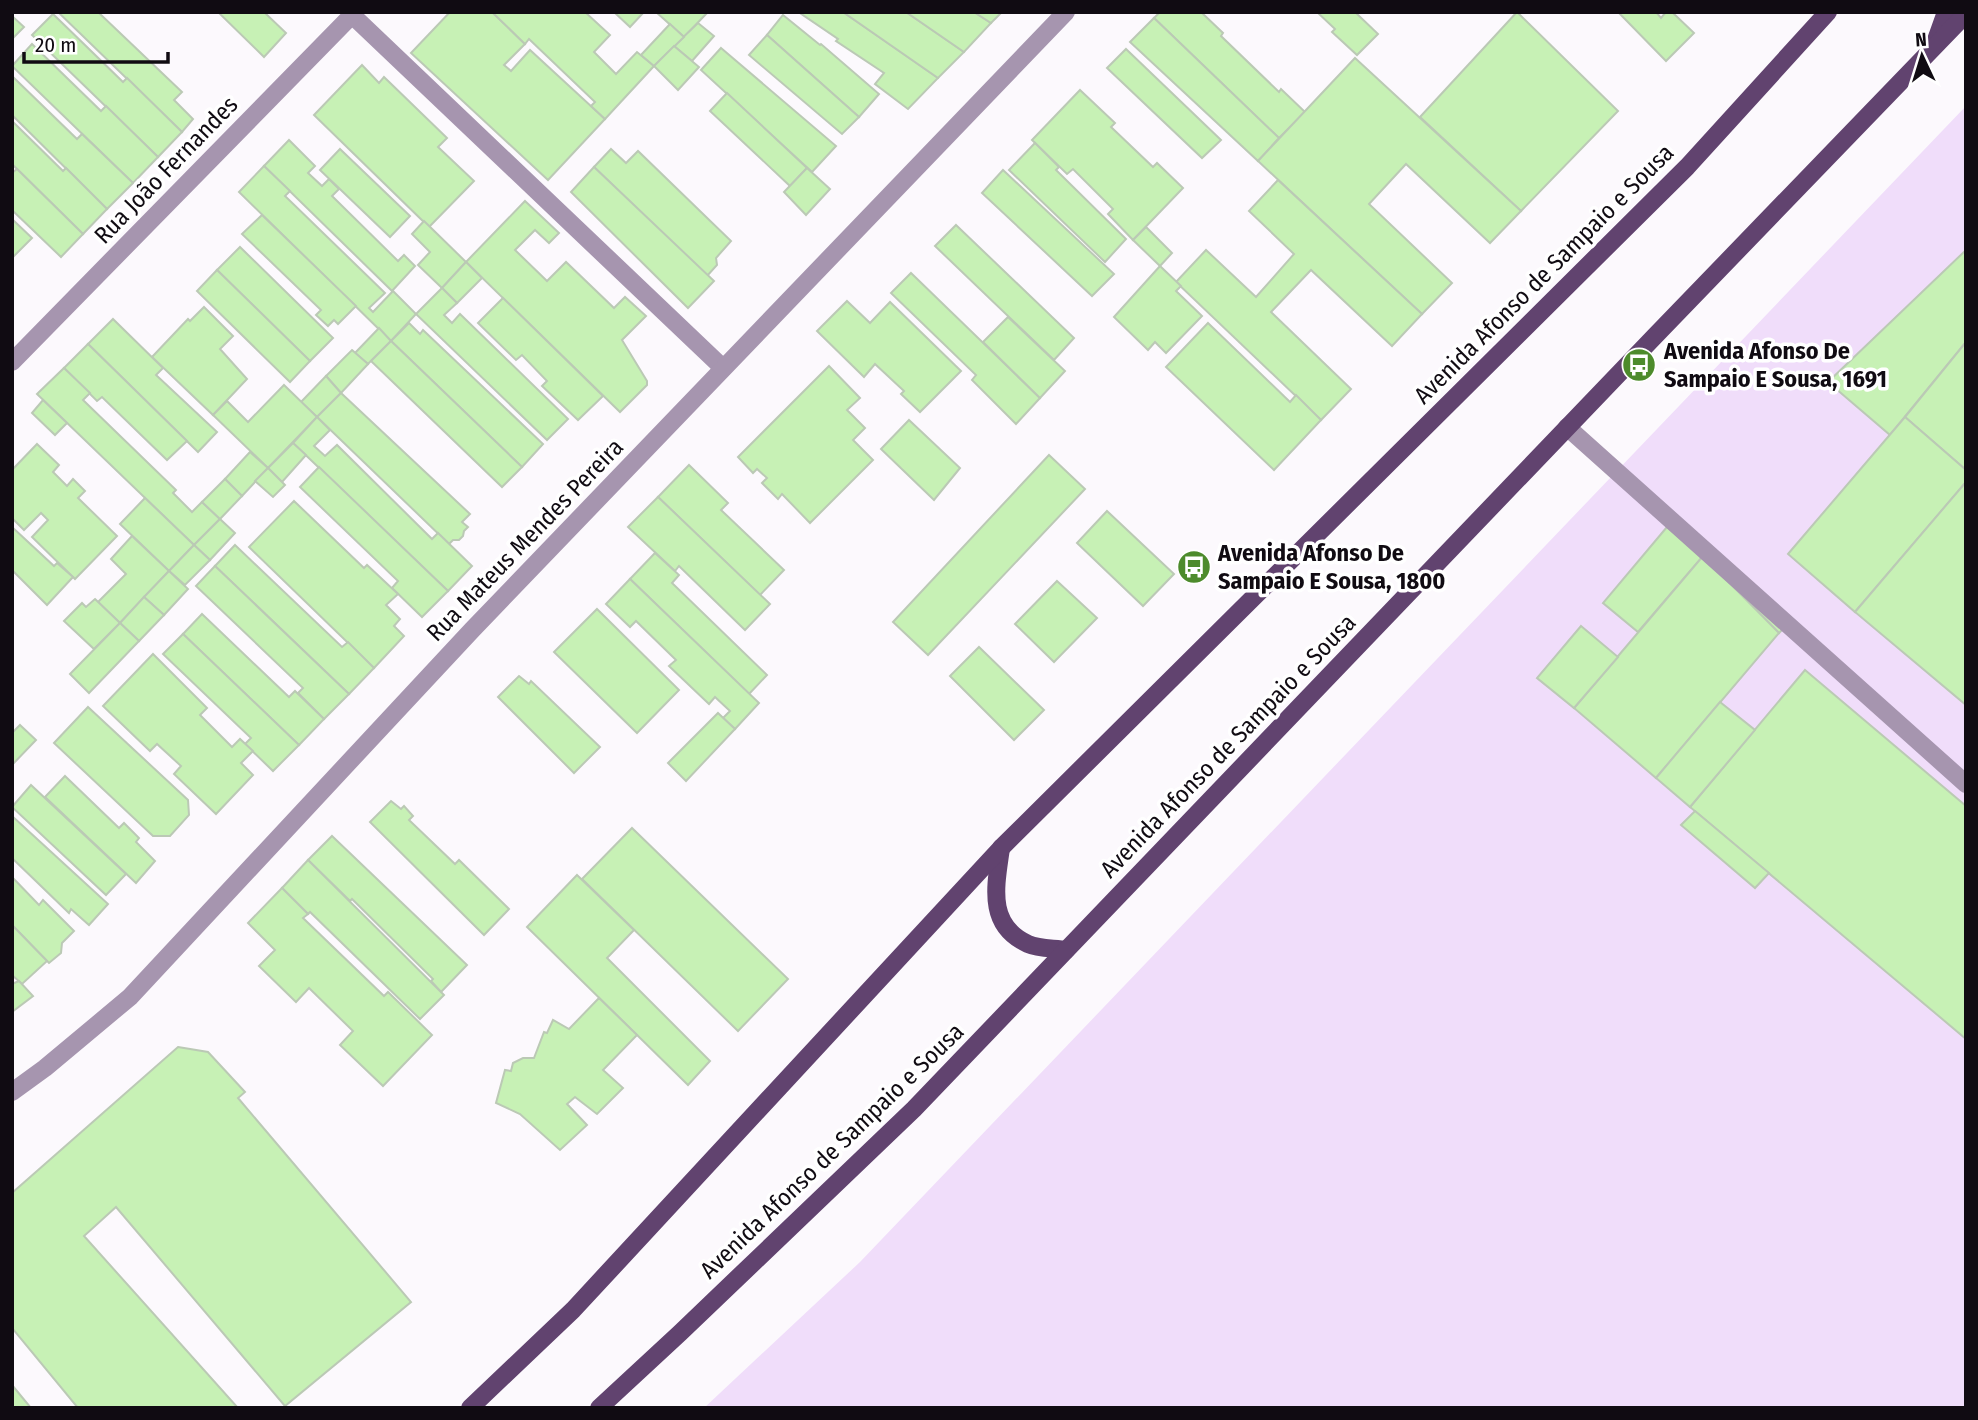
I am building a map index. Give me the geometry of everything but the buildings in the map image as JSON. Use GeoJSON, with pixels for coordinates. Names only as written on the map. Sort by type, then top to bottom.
{"type":"FeatureCollection","features":[{"type":"Feature","properties":{"kind":"main road","name":"Avenida Afonso de Sampaio e Sousa"},"geometry":{"type":"LineString","coordinates":[[470,1408],[573,1310],[1001,848],[1687,167],[1828,12]]}},
{"type":"Feature","properties":{"kind":"main road"},"geometry":{"type":"LineString","coordinates":[[1932,49],[1946,12]]}},
{"type":"Feature","properties":{"kind":"main road","name":"Avenida Afonso de Sampaio e Sousa"},"geometry":{"type":"LineString","coordinates":[[599,1408],[914,1109],[1966,14]]}},
{"type":"Feature","properties":{"kind":"main road"},"geometry":{"type":"LineString","coordinates":[[1001,848],[995,886],[996,904],[1001,920],[1010,933],[1030,946],[1066,950]]}},
{"type":"Feature","properties":{"kind":"street","name":"Rua Mateus Mendes Pereira"},"geometry":{"type":"LineString","coordinates":[[12,1092],[130,997],[472,631],[1066,12]]}},
{"type":"Feature","properties":{"kind":"street"},"geometry":{"type":"LineString","coordinates":[[354,14],[723,368]]}},
{"type":"Feature","properties":{"kind":"street","name":"Rua João Fernandes"},"geometry":{"type":"LineString","coordinates":[[12,362],[354,14]]}},
{"type":"Feature","properties":{"kind":"street"},"geometry":{"type":"LineString","coordinates":[[1567,427],[1966,784]]}},
{"type":"Feature","properties":{"kind":"shaded area"},"geometry":{"type":"Polygon","coordinates":[[[1966,106],[1966,1408],[704,1408],[860,1262],[1966,106]]]}},
{"type":"Feature","properties":{"kind":"place","name":"Avenida Afonso De Sampaio E Sousa, 1691"},"geometry":{"type":"Point","coordinates":[1639,365]}},
{"type":"Feature","properties":{"kind":"place","name":"Avenida Afonso De Sampaio E Sousa, 1800"},"geometry":{"type":"Point","coordinates":[1194,567]}}]}
